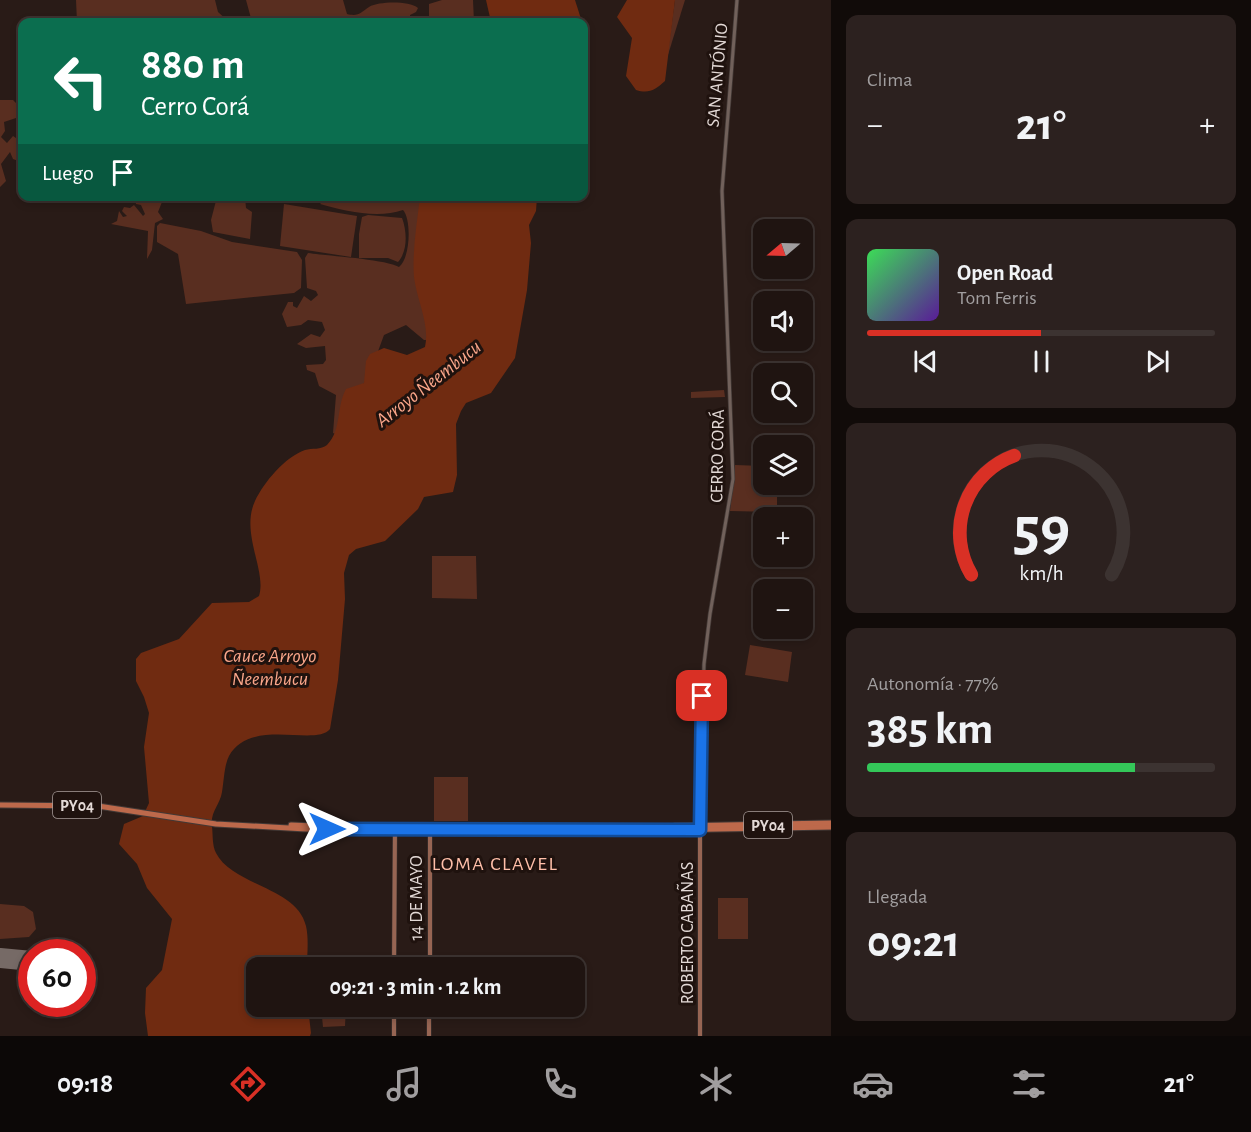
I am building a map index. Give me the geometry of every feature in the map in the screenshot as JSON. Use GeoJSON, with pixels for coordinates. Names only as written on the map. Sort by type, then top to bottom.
{"type":"FeatureCollection","features":[{"type":"Feature","properties":{"kind":"main road","name":"PY04"},"geometry":{"type":"LineString","coordinates":[[0,805],[98,806],[216,824],[257,826],[430,829],[831,825]]}},
{"type":"Feature","properties":{"kind":"main road"},"geometry":{"type":"LineString","coordinates":[[394,957],[395,828]]}},
{"type":"Feature","properties":{"kind":"main road","name":"ROBERTO CABAÑAS"},"geometry":{"type":"LineString","coordinates":[[700,828],[700,1036]]}},
{"type":"Feature","properties":{"kind":"main road","name":"14 DE MAYO"},"geometry":{"type":"LineString","coordinates":[[430,829],[430,957]]}},
{"type":"Feature","properties":{"kind":"main road"},"geometry":{"type":"LineString","coordinates":[[394,1017],[394,1036]]}},
{"type":"Feature","properties":{"kind":"main road"},"geometry":{"type":"LineString","coordinates":[[429,1017],[429,1036]]}},
{"type":"Feature","properties":{"kind":"street","name":"SAN ANTÓNIO"},"geometry":{"type":"LineString","coordinates":[[724,153],[737,0]]}},
{"type":"Feature","properties":{"kind":"street","name":"CERRO CORÁ"},"geometry":{"type":"LineString","coordinates":[[700,828],[704,664],[711,603],[734,479],[722,191],[724,153]]}},
{"type":"Feature","properties":{"kind":"shaded area"},"geometry":{"type":"Polygon","coordinates":[[[76,0],[215,0],[218,12],[225,18],[77,18],[76,0]]]}},
{"type":"Feature","properties":{"kind":"shaded area"},"geometry":{"type":"Polygon","coordinates":[[[246,0],[343,0],[347,14],[354,15],[374,5],[387,3],[401,3],[418,8],[410,15],[410,18],[251,18],[246,0]]]}},
{"type":"Feature","properties":{"kind":"shaded area"},"geometry":{"type":"Polygon","coordinates":[[[442,0],[473,0],[474,18],[429,18],[429,4],[442,0]]]}},
{"type":"Feature","properties":{"kind":"shaded area"},"geometry":{"type":"Polygon","coordinates":[[[675,0],[685,0],[667,58],[675,0]]]}},
{"type":"Feature","properties":{"kind":"shaded area"},"geometry":{"type":"Polygon","coordinates":[[[0,100],[13,100],[18,105],[18,117],[4,122],[5,131],[1,137],[7,143],[13,136],[18,139],[18,161],[13,159],[10,152],[1,164],[6,181],[0,187],[0,100]]]}},
{"type":"Feature","properties":{"kind":"shaded area"},"geometry":{"type":"Polygon","coordinates":[[[136,201],[162,201],[158,212],[163,219],[155,223],[152,250],[147,259],[148,231],[111,224],[117,221],[119,211],[123,217],[127,216],[122,211],[124,207],[130,208],[134,205],[143,216],[145,214],[141,205],[136,204],[136,201]]]}},
{"type":"Feature","properties":{"kind":"shaded area"},"geometry":{"type":"Polygon","coordinates":[[[216,201],[245,201],[246,208],[252,212],[250,239],[213,232],[211,220],[216,201]]]}},
{"type":"Feature","properties":{"kind":"shaded area"},"geometry":{"type":"Polygon","coordinates":[[[323,201],[423,201],[429,340],[424,340],[406,325],[384,335],[373,365],[338,435],[333,433],[336,395],[319,386],[315,373],[307,370],[306,365],[323,364],[326,360],[325,346],[306,348],[297,344],[311,334],[320,337],[325,330],[322,322],[308,320],[301,325],[287,327],[282,314],[288,302],[293,302],[293,306],[297,308],[304,296],[311,301],[318,295],[316,291],[307,288],[305,258],[308,253],[369,260],[399,267],[406,256],[409,230],[403,210],[372,214],[320,204],[323,201]]]}},
{"type":"Feature","properties":{"kind":"shaded area"},"geometry":{"type":"Polygon","coordinates":[[[284,204],[357,216],[351,257],[280,246],[284,204]]]}},
{"type":"Feature","properties":{"kind":"shaded area"},"geometry":{"type":"Polygon","coordinates":[[[368,215],[402,218],[406,241],[404,252],[398,262],[388,258],[359,258],[362,217],[368,215]]]}},
{"type":"Feature","properties":{"kind":"shaded area"},"geometry":{"type":"Polygon","coordinates":[[[160,223],[201,231],[232,242],[297,252],[302,260],[301,288],[294,293],[186,304],[178,254],[157,242],[157,226],[160,223]]]}},
{"type":"Feature","properties":{"kind":"shaded area"},"geometry":{"type":"Polygon","coordinates":[[[724,390],[725,397],[691,398],[691,392],[724,390]]]}},
{"type":"Feature","properties":{"kind":"shaded area"},"geometry":{"type":"Polygon","coordinates":[[[735,465],[753,466],[753,495],[777,495],[777,507],[753,507],[753,511],[730,511],[735,465]]]}},
{"type":"Feature","properties":{"kind":"shaded area"},"geometry":{"type":"Polygon","coordinates":[[[432,556],[476,556],[477,599],[432,598],[432,556]]]}},
{"type":"Feature","properties":{"kind":"shaded area"},"geometry":{"type":"Polygon","coordinates":[[[750,645],[792,652],[788,682],[745,675],[750,645]]]}},
{"type":"Feature","properties":{"kind":"shaded area"},"geometry":{"type":"Polygon","coordinates":[[[434,777],[468,777],[468,821],[434,821],[434,777]]]}},
{"type":"Feature","properties":{"kind":"shaded area"},"geometry":{"type":"Polygon","coordinates":[[[718,898],[748,898],[748,939],[718,939],[718,898]]]}},
{"type":"Feature","properties":{"kind":"shaded area"},"geometry":{"type":"Polygon","coordinates":[[[0,904],[24,906],[33,912],[36,929],[29,937],[0,939],[0,904]]]}},
{"type":"Feature","properties":{"kind":"shaded area"},"geometry":{"type":"Polygon","coordinates":[[[322,1017],[345,1017],[345,1026],[323,1027],[322,1017]]]}},
{"type":"Feature","properties":{"kind":"water"},"geometry":{"type":"Polygon","coordinates":[[[486,0],[575,0],[581,18],[490,18],[486,0]]]}},
{"type":"Feature","properties":{"kind":"water"},"geometry":{"type":"Polygon","coordinates":[[[627,0],[675,0],[665,81],[655,89],[648,91],[636,90],[626,76],[632,38],[617,17],[627,0]]]}},
{"type":"Feature","properties":{"kind":"water","name":"Cauce Arroyo Ñeembucu"},"geometry":{"type":"Polygon","coordinates":[[[420,201],[537,201],[536,211],[529,225],[531,243],[527,290],[515,358],[491,393],[466,403],[461,411],[456,424],[457,475],[453,492],[424,497],[418,509],[385,541],[356,549],[349,555],[344,573],[345,599],[338,680],[330,729],[323,734],[266,735],[252,738],[239,744],[227,760],[221,797],[212,821],[216,853],[224,864],[236,873],[291,903],[300,913],[306,926],[308,942],[307,957],[246,957],[246,1017],[309,1017],[310,1036],[148,1036],[145,1013],[146,988],[162,970],[172,919],[147,888],[137,864],[119,844],[124,824],[143,816],[149,803],[144,747],[149,713],[136,681],[136,659],[141,653],[179,639],[212,603],[249,602],[259,596],[260,575],[250,526],[255,501],[276,471],[290,458],[305,450],[325,447],[332,439],[346,389],[364,383],[366,361],[370,354],[384,348],[407,355],[425,347],[426,330],[414,277],[420,201]]]}},
{"type":"Feature","properties":{"kind":"runway"},"geometry":{"type":"LineString","coordinates":[[0,958],[18,960]]}},
{"type":"Feature","properties":{"kind":"district","name":"LOMA CLAVEL"},"geometry":{"type":"Point","coordinates":[495,863]}},
{"type":"Feature","properties":{"kind":"route"},"geometry":{"type":"LineString","coordinates":[[327,829],[700,830],[702,696]]}},
{"type":"Feature","properties":{"kind":"water label","name":"Arroyo Ñeembucu"},"geometry":{"type":"Point","coordinates":[428,383]}}]}
